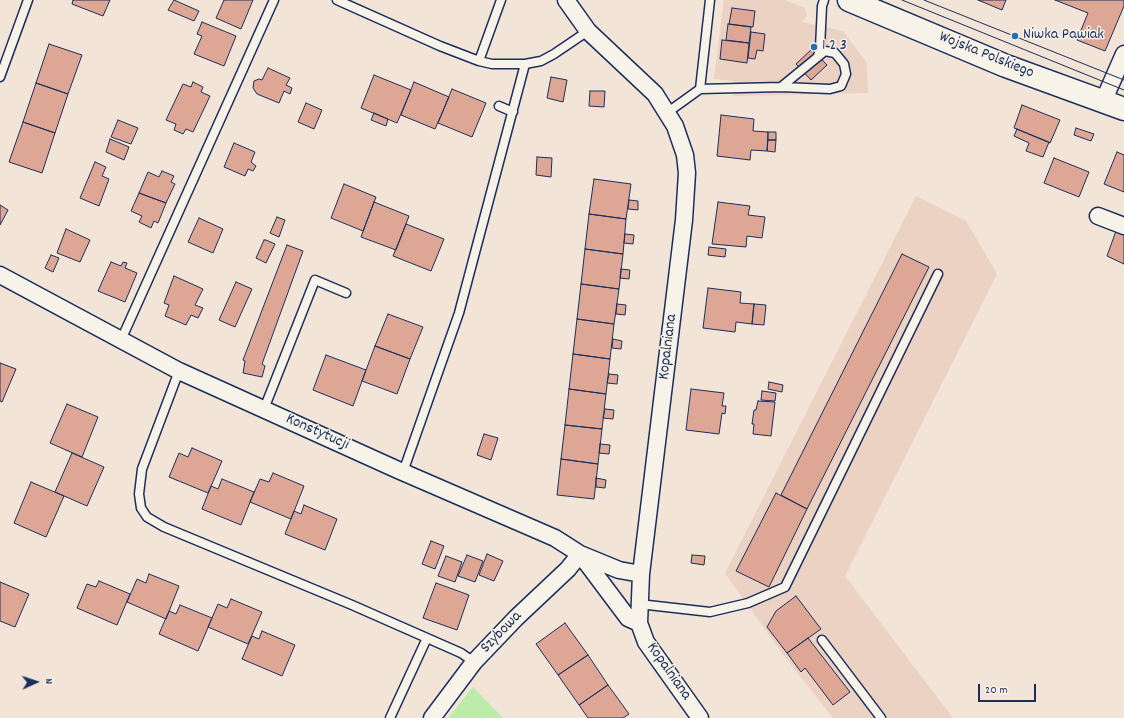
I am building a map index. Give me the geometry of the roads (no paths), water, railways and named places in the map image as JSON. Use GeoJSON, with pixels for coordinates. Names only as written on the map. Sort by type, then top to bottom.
{"type":"FeatureCollection","features":[{"type":"Feature","properties":{"kind":"main road","name":"Wojska Polskiego"},"geometry":{"type":"LineString","coordinates":[[849,0],[1006,66],[1124,109]]}},
{"type":"Feature","properties":{"kind":"street","name":"Kopalniana"},"geometry":{"type":"LineString","coordinates":[[566,0],[588,31],[642,80],[668,112],[681,139],[685,155],[687,173],[686,196],[641,574],[639,623],[646,642],[700,718]]}},
{"type":"Feature","properties":{"kind":"street"},"geometry":{"type":"LineString","coordinates":[[1103,102],[1124,54]]}},
{"type":"Feature","properties":{"kind":"street"},"geometry":{"type":"LineString","coordinates":[[1098,216],[1124,226]]}},
{"type":"Feature","properties":{"kind":"street","name":"Konstytucji"},"geometry":{"type":"LineString","coordinates":[[0,275],[179,371],[555,538],[580,554],[619,570],[641,574]]}},
{"type":"Feature","properties":{"kind":"street"},"geometry":{"type":"LineString","coordinates":[[580,554],[628,618],[639,623]]}},
{"type":"Feature","properties":{"kind":"street","name":"Szybowa"},"geometry":{"type":"LineString","coordinates":[[432,718],[474,662],[516,618],[568,569],[580,554]]}},
{"type":"Feature","properties":{"kind":"lane"},"geometry":{"type":"LineString","coordinates":[[0,77],[28,0]]}},
{"type":"Feature","properties":{"kind":"lane"},"geometry":{"type":"LineString","coordinates":[[121,340],[274,0]]}},
{"type":"Feature","properties":{"kind":"lane"},"geometry":{"type":"LineString","coordinates":[[337,0],[440,46],[479,61],[492,64],[526,64],[541,61],[588,31]]}},
{"type":"Feature","properties":{"kind":"lane"},"geometry":{"type":"LineString","coordinates":[[479,61],[501,0]]}},
{"type":"Feature","properties":{"kind":"lane"},"geometry":{"type":"LineString","coordinates":[[700,89],[710,0]]}},
{"type":"Feature","properties":{"kind":"lane"},"geometry":{"type":"LineString","coordinates":[[818,56],[820,48],[822,6],[824,0]]}},
{"type":"Feature","properties":{"kind":"lane"},"geometry":{"type":"LineString","coordinates":[[668,112],[700,89],[781,87],[830,89],[841,86],[846,74],[844,64],[835,53],[825,51],[781,87]]}},
{"type":"Feature","properties":{"kind":"lane"},"geometry":{"type":"LineString","coordinates":[[404,472],[459,313],[526,64]]}},
{"type":"Feature","properties":{"kind":"lane"},"geometry":{"type":"LineString","coordinates":[[499,106],[513,112]]}},
{"type":"Feature","properties":{"kind":"lane"},"geometry":{"type":"LineString","coordinates":[[639,604],[710,612],[748,603],[785,587],[938,274]]}},
{"type":"Feature","properties":{"kind":"lane"},"geometry":{"type":"LineString","coordinates":[[264,409],[315,280],[346,293]]}},
{"type":"Feature","properties":{"kind":"lane"},"geometry":{"type":"LineString","coordinates":[[179,371],[142,470],[139,494],[141,508],[147,517],[164,527],[461,653],[474,662]]}},
{"type":"Feature","properties":{"kind":"lane"},"geometry":{"type":"LineString","coordinates":[[390,718],[427,638]]}},
{"type":"Feature","properties":{"kind":"lane"},"geometry":{"type":"LineString","coordinates":[[822,640],[881,718]]}},
{"type":"Feature","properties":{"kind":"tram line"},"geometry":{"type":"LineString","coordinates":[[902,0],[1124,90]]}},
{"type":"Feature","properties":{"kind":"tram line"},"geometry":{"type":"LineString","coordinates":[[924,0],[1124,80]]}},
{"type":"Feature","properties":{"kind":"place","name":"Niwka Pawiak"},"geometry":{"type":"Point","coordinates":[1015,36]}},
{"type":"Feature","properties":{"kind":"place","name":"1 2 3"},"geometry":{"type":"Point","coordinates":[814,47]}}]}
